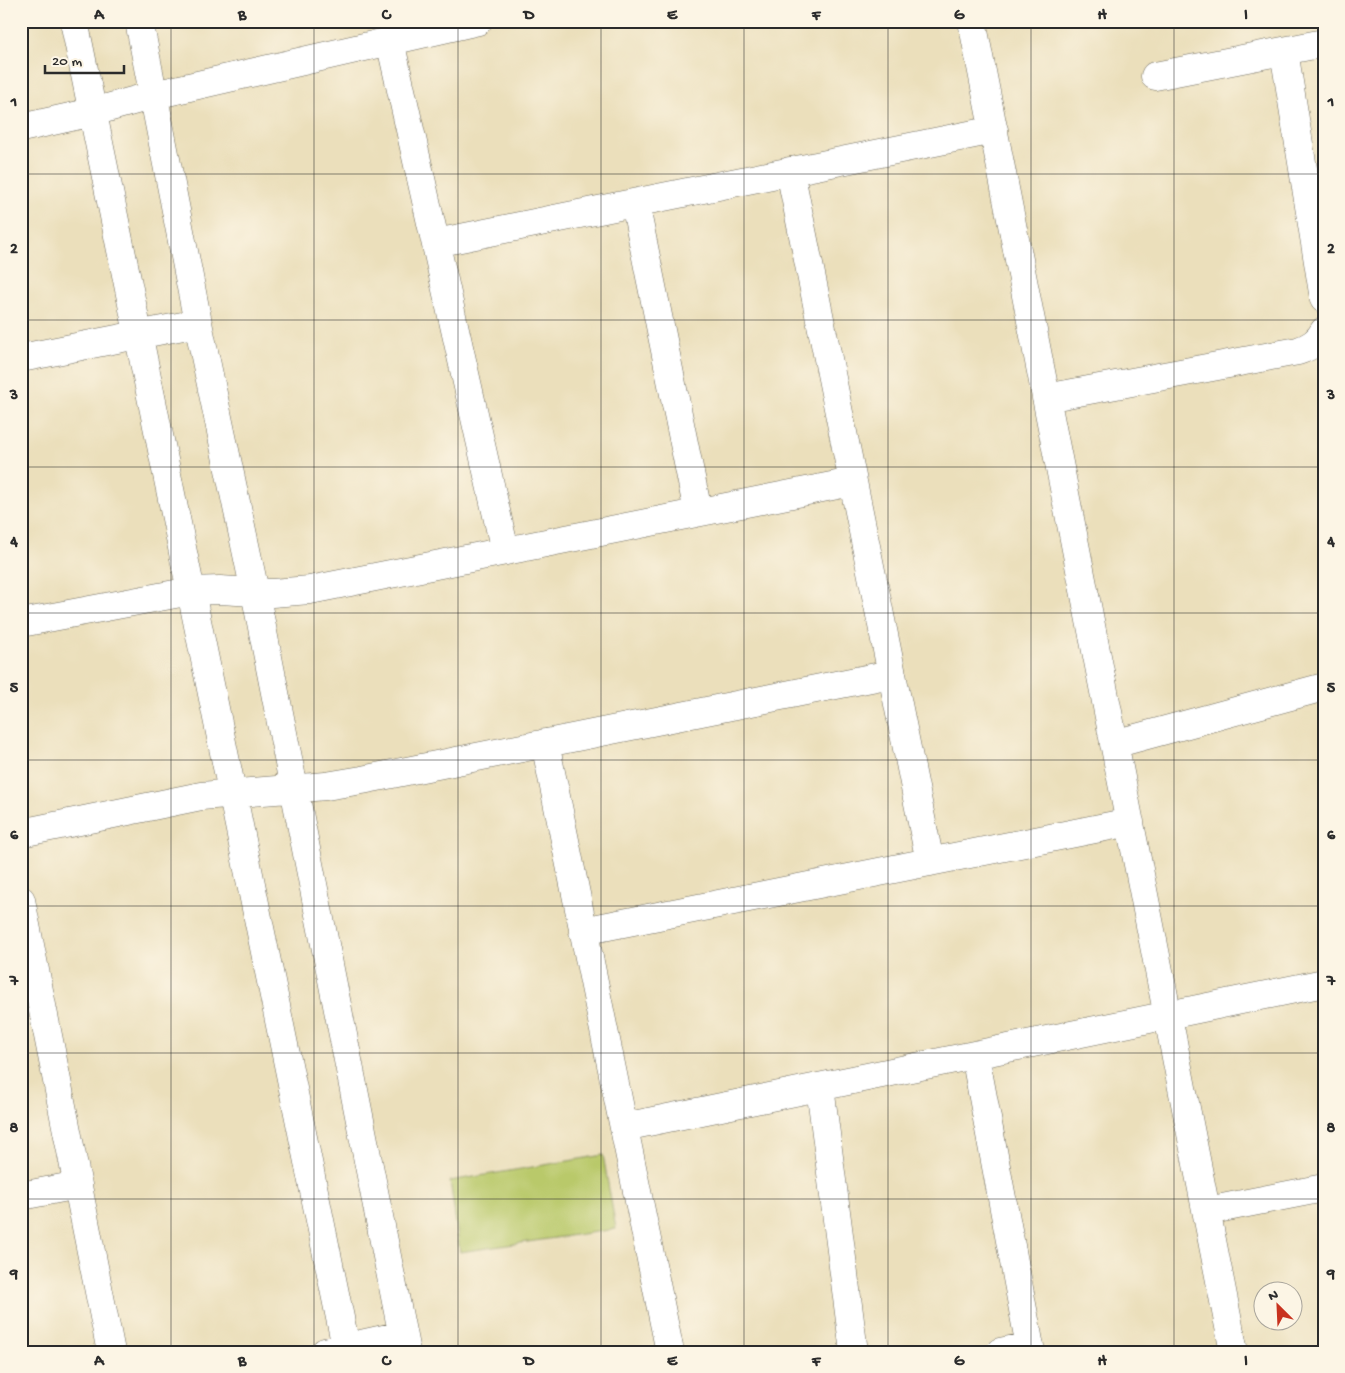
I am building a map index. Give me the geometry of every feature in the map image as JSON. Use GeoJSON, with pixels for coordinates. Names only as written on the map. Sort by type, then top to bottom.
{"type":"FeatureCollection","features":[{"type":"Feature","properties":{"kind":"street"},"geometry":{"type":"LineString","coordinates":[[74,21],[232,793],[339,1350],[404,1344],[255,592],[198,323],[139,21]]}},
{"type":"Feature","properties":{"kind":"street"},"geometry":{"type":"LineString","coordinates":[[21,128],[93,112],[154,95],[390,41],[445,25],[478,21]]}},
{"type":"Feature","properties":{"kind":"street"},"geometry":{"type":"LineString","coordinates":[[972,21],[1234,1352]]}},
{"type":"Feature","properties":{"kind":"street"},"geometry":{"type":"LineString","coordinates":[[390,41],[505,551]]}},
{"type":"Feature","properties":{"kind":"street"},"geometry":{"type":"LineString","coordinates":[[1155,76],[1324,43]]}},
{"type":"Feature","properties":{"kind":"street"},"geometry":{"type":"LineString","coordinates":[[1284,51],[1324,299]]}},
{"type":"Feature","properties":{"kind":"street"},"geometry":{"type":"LineString","coordinates":[[436,243],[994,130]]}},
{"type":"Feature","properties":{"kind":"street"},"geometry":{"type":"LineString","coordinates":[[790,171],[930,862]]}},
{"type":"Feature","properties":{"kind":"street"},"geometry":{"type":"LineString","coordinates":[[635,203],[698,512]]}},
{"type":"Feature","properties":{"kind":"street"},"geometry":{"type":"LineString","coordinates":[[21,358],[198,323]]}},
{"type":"Feature","properties":{"kind":"street"},"geometry":{"type":"LineString","coordinates":[[1046,398],[1298,351],[1314,344],[1324,331]]}},
{"type":"Feature","properties":{"kind":"street"},"geometry":{"type":"LineString","coordinates":[[21,623],[191,591],[290,592],[310,590],[852,482]]}},
{"type":"Feature","properties":{"kind":"street"},"geometry":{"type":"LineString","coordinates":[[21,833],[201,796],[326,786],[362,780],[892,674]]}},
{"type":"Feature","properties":{"kind":"street"},"geometry":{"type":"LineString","coordinates":[[1114,744],[1324,687]]}},
{"type":"Feature","properties":{"kind":"street"},"geometry":{"type":"LineString","coordinates":[[545,743],[670,1352]]}},
{"type":"Feature","properties":{"kind":"street"},"geometry":{"type":"LineString","coordinates":[[583,931],[1130,822]]}},
{"type":"Feature","properties":{"kind":"street"},"geometry":{"type":"LineString","coordinates":[[21,900],[111,1352]]}},
{"type":"Feature","properties":{"kind":"street"},"geometry":{"type":"LineString","coordinates":[[624,1127],[1324,983]]}},
{"type":"Feature","properties":{"kind":"street"},"geometry":{"type":"LineString","coordinates":[[975,1055],[1031,1349],[1000,1352]]}},
{"type":"Feature","properties":{"kind":"street"},"geometry":{"type":"LineString","coordinates":[[820,1087],[854,1352]]}},
{"type":"Feature","properties":{"kind":"street"},"geometry":{"type":"LineString","coordinates":[[21,1196],[78,1185]]}},
{"type":"Feature","properties":{"kind":"street"},"geometry":{"type":"LineString","coordinates":[[1206,1211],[1324,1188]]}},
{"type":"Feature","properties":{"kind":"green space"},"geometry":{"type":"Polygon","coordinates":[[[603,1155],[616,1229],[460,1252],[450,1181],[603,1155]]]}}]}
